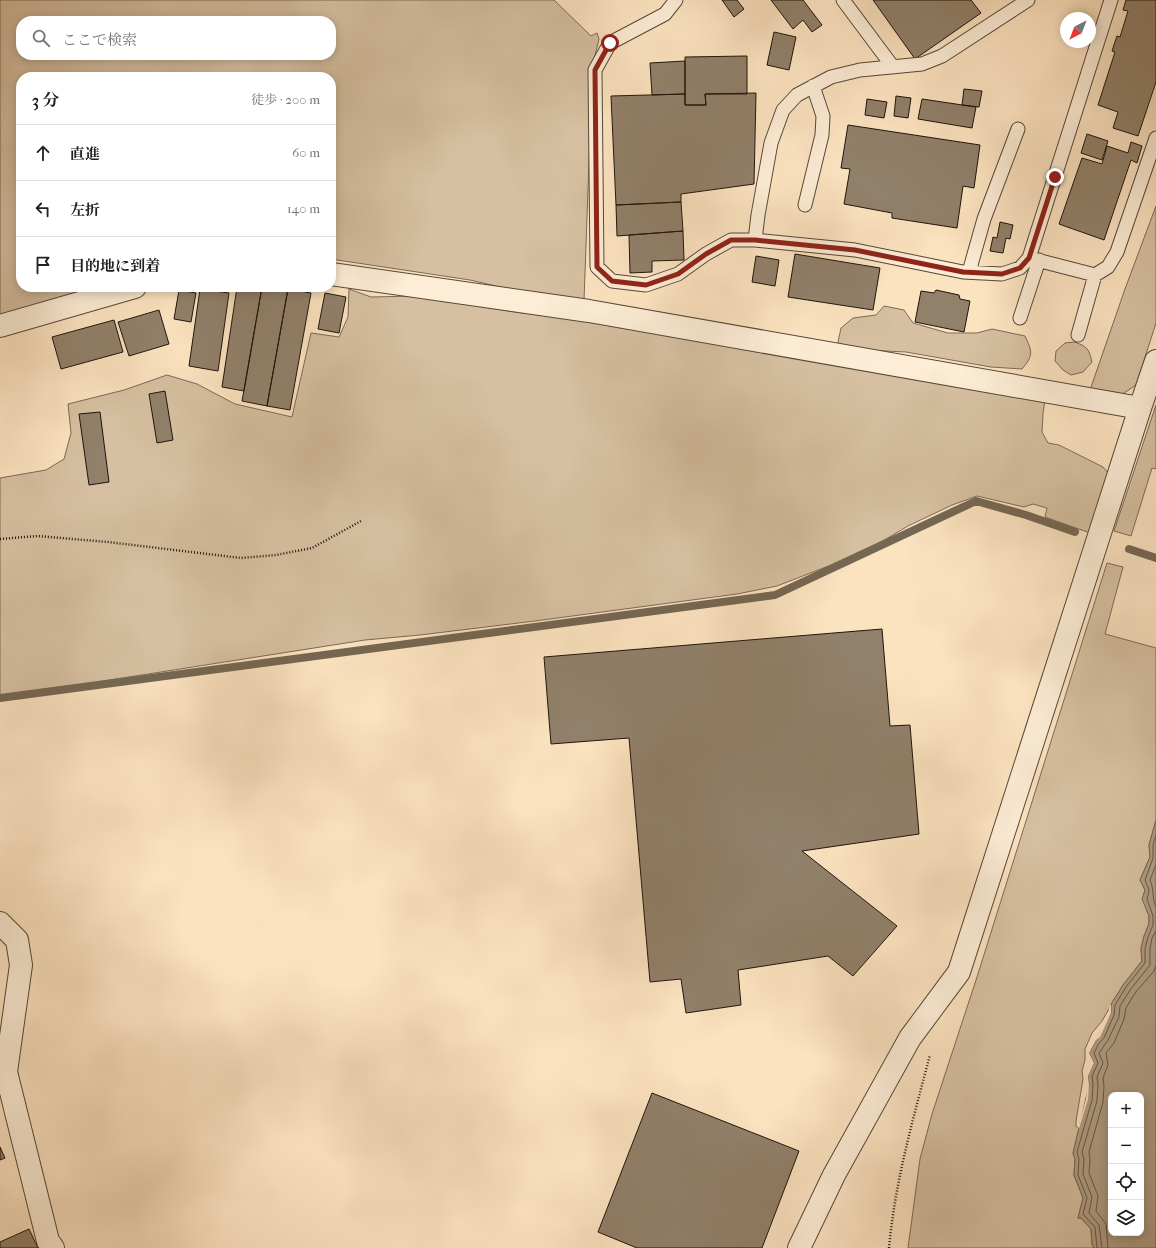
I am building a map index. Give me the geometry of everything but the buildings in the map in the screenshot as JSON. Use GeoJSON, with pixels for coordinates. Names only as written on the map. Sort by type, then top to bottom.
{"type":"FeatureCollection","features":[{"type":"Feature","properties":{"kind":"street"},"geometry":{"type":"LineString","coordinates":[[336,275],[589,311],[1140,408]]}},
{"type":"Feature","properties":{"kind":"street"},"geometry":{"type":"LineString","coordinates":[[0,326],[118,292]]}},
{"type":"Feature","properties":{"kind":"street"},"geometry":{"type":"LineString","coordinates":[[799,1248],[834,1175],[910,1038],[959,972],[1156,361]]}},
{"type":"Feature","properties":{"kind":"street"},"geometry":{"type":"LineString","coordinates":[[0,924],[17,940],[21,965],[6,1072],[48,1241],[53,1248]]}},
{"type":"Feature","properties":{"kind":"lane"},"geometry":{"type":"LineString","coordinates":[[676,0],[665,14],[610,43],[595,70],[597,267],[612,281],[646,285],[678,274],[706,254],[731,240],[755,240],[855,250],[969,272],[1002,274],[1020,268],[1034,259],[1095,275]]}},
{"type":"Feature","properties":{"kind":"lane"},"geometry":{"type":"LineString","coordinates":[[843,0],[893,67]]}},
{"type":"Feature","properties":{"kind":"lane"},"geometry":{"type":"LineString","coordinates":[[755,240],[771,143],[783,110],[797,95],[831,77],[853,72],[922,64],[942,56],[1028,0]]}},
{"type":"Feature","properties":{"kind":"lane"},"geometry":{"type":"LineString","coordinates":[[1020,318],[1034,259],[1111,0]]}},
{"type":"Feature","properties":{"kind":"lane"},"geometry":{"type":"LineString","coordinates":[[805,205],[822,135],[824,116],[813,86]]}},
{"type":"Feature","properties":{"kind":"lane"},"geometry":{"type":"LineString","coordinates":[[969,272],[984,219],[1018,129]]}},
{"type":"Feature","properties":{"kind":"lane"},"geometry":{"type":"LineString","coordinates":[[1078,334],[1095,275],[1108,267],[1117,252],[1156,138]]}},
{"type":"Feature","properties":{"kind":"path"},"geometry":{"type":"LineString","coordinates":[[0,539],[38,536],[108,542],[241,558],[276,555],[312,548],[361,521]]}},
{"type":"Feature","properties":{"kind":"path"},"geometry":{"type":"LineString","coordinates":[[889,1248],[892,1218],[907,1141],[930,1054]]}},
{"type":"Feature","properties":{"kind":"shaded area"},"geometry":{"type":"Polygon","coordinates":[[[0,0],[554,0],[591,36],[597,33],[599,39],[593,64],[592,78],[584,301],[561,301],[470,280],[336,260],[336,72],[16,72],[16,292],[84,292],[66,301],[0,317],[0,0]]]}},
{"type":"Feature","properties":{"kind":"shaded area"},"geometry":{"type":"Polygon","coordinates":[[[1156,206],[1156,323],[1136,385],[1121,395],[1090,390],[1125,289],[1156,206]]]}},
{"type":"Feature","properties":{"kind":"shaded area"},"geometry":{"type":"Polygon","coordinates":[[[349,289],[371,297],[415,296],[515,312],[632,326],[1045,399],[1042,432],[1048,443],[1059,445],[1103,467],[1111,476],[1093,534],[1045,517],[1047,508],[1033,504],[1024,507],[977,496],[952,505],[908,526],[881,542],[831,565],[777,586],[737,594],[535,621],[365,640],[97,682],[0,695],[0,478],[46,470],[64,459],[71,433],[68,404],[124,390],[167,375],[197,384],[235,404],[292,417],[311,333],[339,337],[348,317],[349,289]]]}},
{"type":"Feature","properties":{"kind":"shaded area"},"geometry":{"type":"Polygon","coordinates":[[[884,306],[904,310],[913,323],[948,333],[977,333],[992,329],[1025,336],[1031,353],[1029,360],[1022,369],[991,367],[906,352],[844,349],[838,342],[841,328],[853,318],[876,315],[884,306]]]}},
{"type":"Feature","properties":{"kind":"shaded area"},"geometry":{"type":"Polygon","coordinates":[[[1074,342],[1087,349],[1092,362],[1083,372],[1071,375],[1063,370],[1055,361],[1056,351],[1065,343],[1074,342]]]}},
{"type":"Feature","properties":{"kind":"shaded area"},"geometry":{"type":"Polygon","coordinates":[[[1156,405],[1156,469],[1152,468],[1131,536],[1114,531],[1156,405]]]}},
{"type":"Feature","properties":{"kind":"shaded area"},"geometry":{"type":"Polygon","coordinates":[[[1107,563],[1123,567],[1105,634],[1156,648],[1156,820],[1149,845],[1150,857],[1140,880],[1145,890],[1143,899],[1149,916],[1149,924],[1141,949],[1142,961],[1123,985],[1102,1021],[1092,1033],[1085,1049],[1085,1060],[1082,1071],[1083,1079],[1076,1121],[1076,1126],[1079,1129],[1073,1153],[1075,1159],[1074,1175],[1083,1198],[1078,1218],[1081,1218],[1091,1229],[1092,1244],[1094,1248],[908,1248],[920,1159],[932,1114],[977,977],[1107,563]]]}},
{"type":"Feature","properties":{"kind":"water"},"geometry":{"type":"Polygon","coordinates":[[[1156,820],[1156,1248],[1094,1248],[1092,1244],[1091,1229],[1081,1218],[1078,1218],[1083,1198],[1074,1175],[1075,1159],[1073,1153],[1089,1085],[1088,1076],[1094,1063],[1089,1053],[1111,1013],[1111,1004],[1123,985],[1142,961],[1141,949],[1149,924],[1149,916],[1142,899],[1145,890],[1140,880],[1150,857],[1149,845],[1156,820]]]}},
{"type":"Feature","properties":{"kind":"pier"},"geometry":{"type":"Polygon","coordinates":[[[1111,1004],[1111,1013],[1100,1037],[1096,1040],[1089,1053],[1094,1063],[1088,1076],[1088,1099],[1079,1129],[1078,1127],[1086,1099],[1086,1076],[1091,1063],[1087,1053],[1109,1013],[1111,1004]]]}},
{"type":"Feature","properties":{"kind":"waterway"},"geometry":{"type":"LineString","coordinates":[[0,698],[775,595],[976,501],[1026,515],[1075,532]]}},
{"type":"Feature","properties":{"kind":"waterway"},"geometry":{"type":"LineString","coordinates":[[1129,549],[1156,558]]}},
{"type":"Feature","properties":{"kind":"route"},"geometry":{"type":"LineString","coordinates":[[610,43],[595,70],[597,267],[612,281],[646,285],[678,274],[706,254],[731,240],[755,240],[855,250],[963,272],[1002,274],[1020,268],[1029,258],[1055,177]]}}]}
